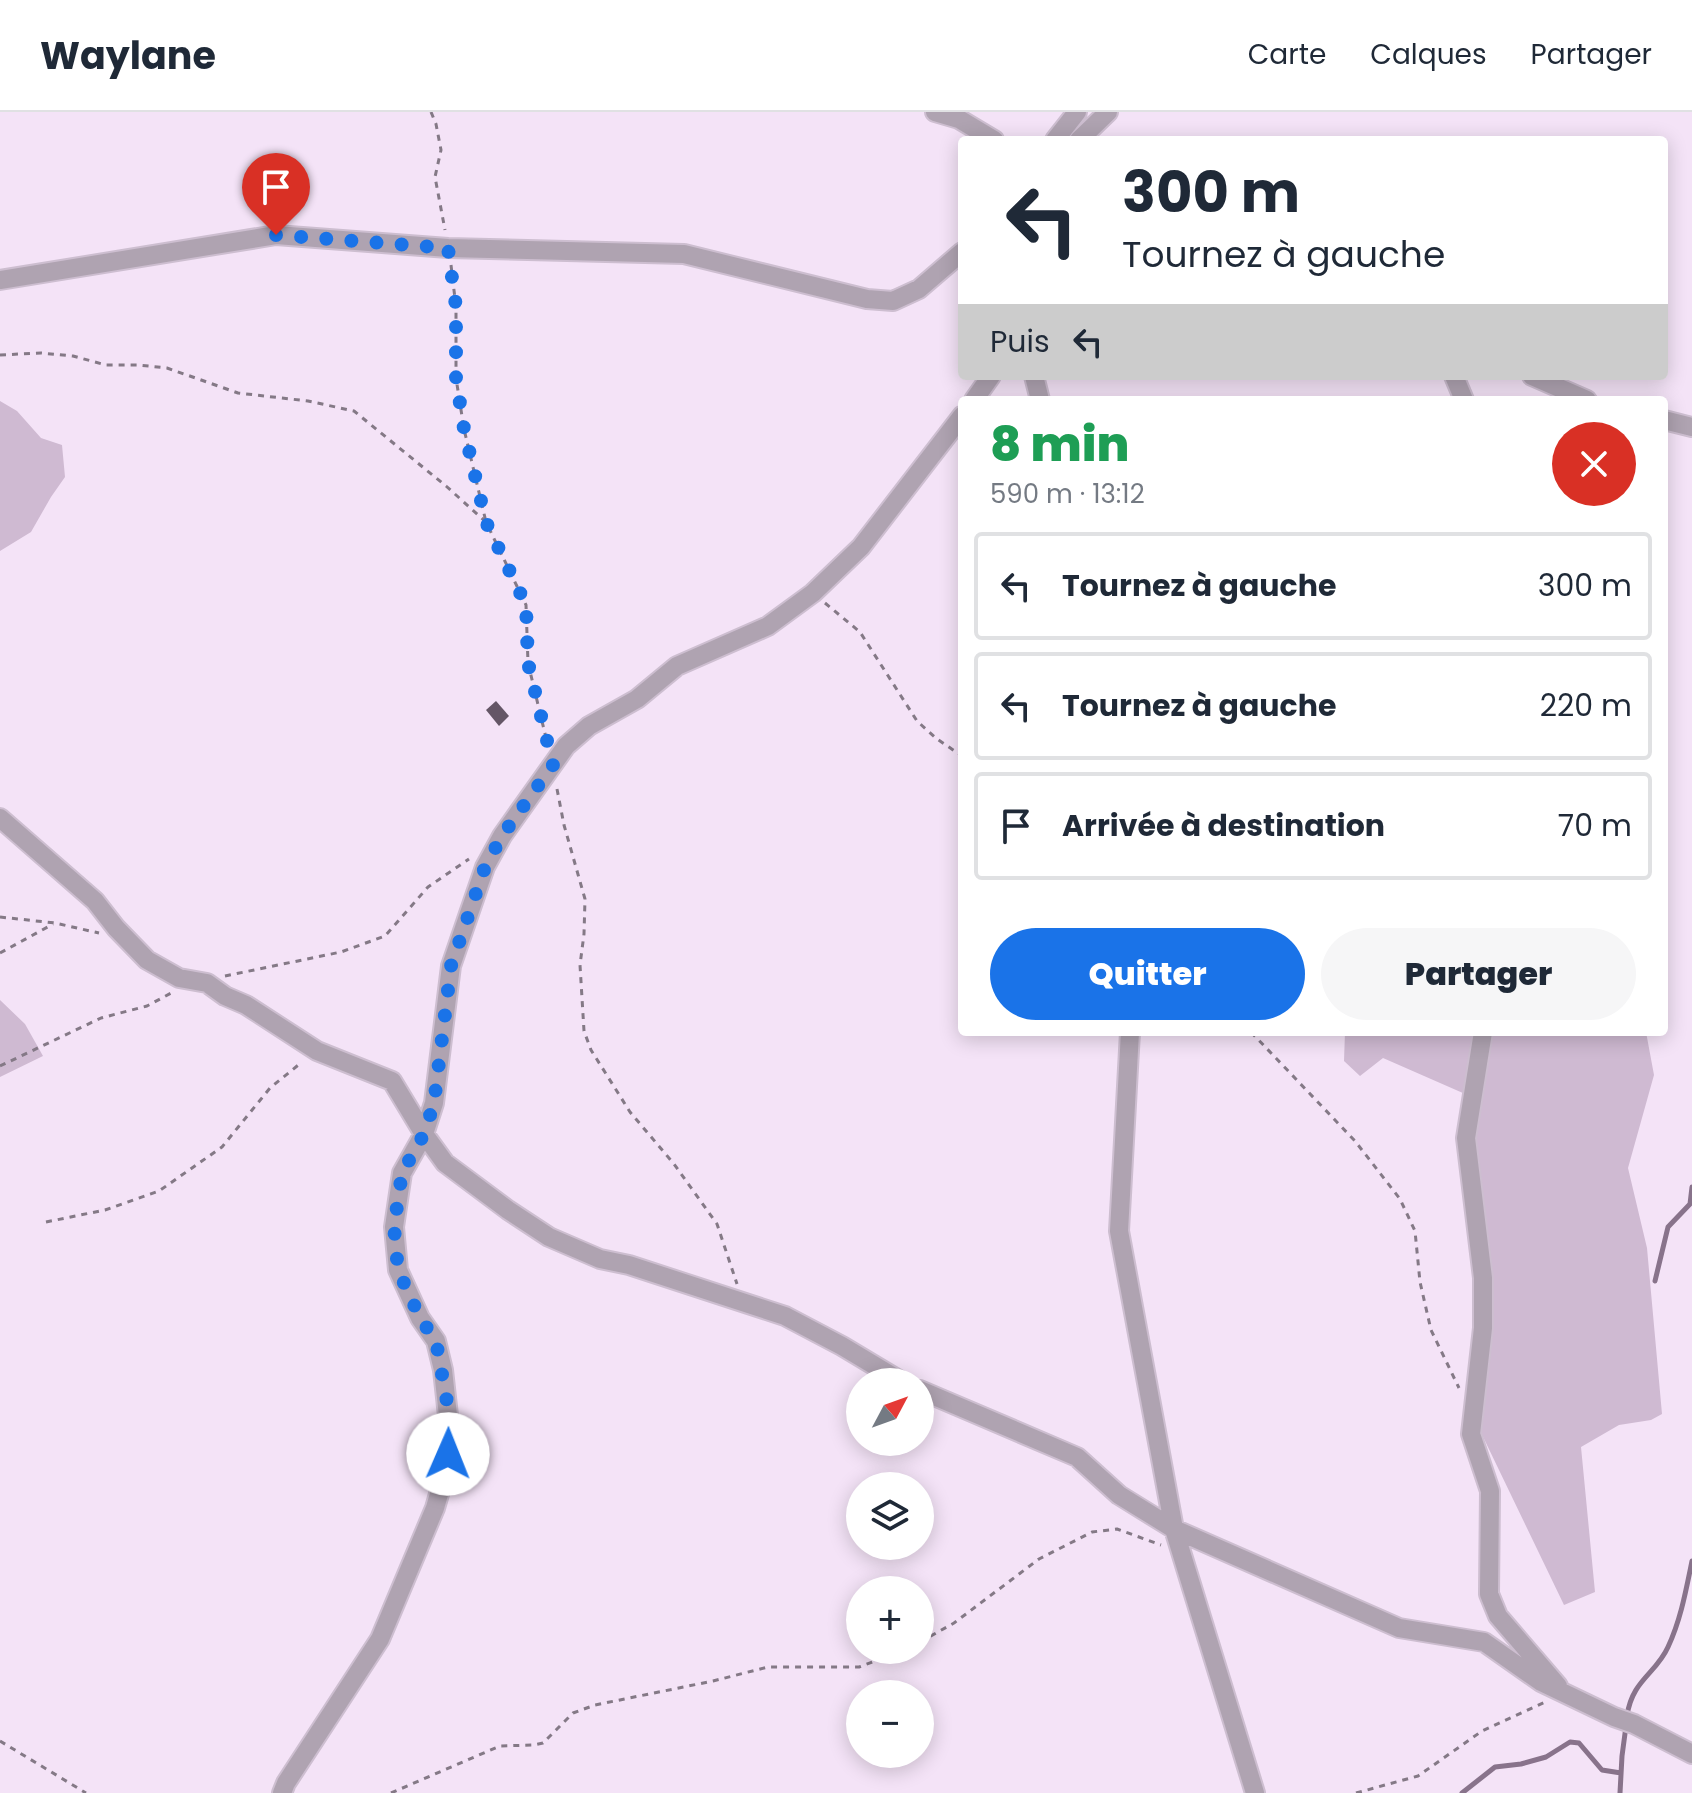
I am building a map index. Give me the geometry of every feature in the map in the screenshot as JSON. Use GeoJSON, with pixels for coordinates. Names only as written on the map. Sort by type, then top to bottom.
{"type":"FeatureCollection","features":[{"type":"Feature","properties":{"kind":"street"},"geometry":{"type":"LineString","coordinates":[[935,112],[959,119],[987,136]]}},
{"type":"Feature","properties":{"kind":"street"},"geometry":{"type":"LineString","coordinates":[[1058,136],[1077,112]]}},
{"type":"Feature","properties":{"kind":"street"},"geometry":{"type":"LineString","coordinates":[[1083,136],[1108,112]]}},
{"type":"Feature","properties":{"kind":"street"},"geometry":{"type":"LineString","coordinates":[[0,280],[276,235],[448,248],[684,254],[867,299],[893,301],[919,289],[958,255]]}},
{"type":"Feature","properties":{"kind":"street"},"geometry":{"type":"LineString","coordinates":[[1541,380],[1578,396]]}},
{"type":"Feature","properties":{"kind":"street"},"geometry":{"type":"LineString","coordinates":[[282,1793],[380,1639],[435,1508],[445,1473],[450,1434],[443,1370],[436,1341],[420,1318],[398,1270],[394,1227],[402,1173],[424,1134],[434,1103],[451,966],[485,867],[502,836],[566,746],[589,726],[637,699],[677,666],[768,626],[813,593],[861,547],[958,421]]}},
{"type":"Feature","properties":{"kind":"street"},"geometry":{"type":"LineString","coordinates":[[1668,421],[1692,427]]}},
{"type":"Feature","properties":{"kind":"street"},"geometry":{"type":"LineString","coordinates":[[0,818],[95,901],[147,960],[179,978],[207,983],[317,1051],[392,1081],[445,1163],[549,1237],[600,1259],[629,1265],[785,1316],[879,1368]]}},
{"type":"Feature","properties":{"kind":"street"},"geometry":{"type":"LineString","coordinates":[[1130,1036],[1119,1231],[1174,1529],[1255,1793]]}},
{"type":"Feature","properties":{"kind":"street"},"geometry":{"type":"LineString","coordinates":[[1482,1036],[1466,1138],[1483,1278],[1483,1328],[1471,1434],[1490,1491],[1489,1594],[1498,1616],[1565,1694]]}},
{"type":"Feature","properties":{"kind":"street"},"geometry":{"type":"LineString","coordinates":[[934,1396],[1077,1457],[1119,1495],[1174,1529],[1399,1628],[1484,1642],[1541,1682],[1692,1754]]}},
{"type":"Feature","properties":{"kind":"path"},"geometry":{"type":"LineString","coordinates":[[431,112],[441,150],[435,177],[456,307],[456,378],[464,429],[486,522],[526,605],[528,663],[564,825],[585,899],[580,965],[584,1031],[591,1050],[630,1112],[674,1164],[717,1224],[743,1302]]}},
{"type":"Feature","properties":{"kind":"path"},"geometry":{"type":"LineString","coordinates":[[0,355],[41,353],[73,356],[106,365],[167,368],[238,393],[308,401],[354,411],[486,522]]}},
{"type":"Feature","properties":{"kind":"path"},"geometry":{"type":"LineString","coordinates":[[813,593],[860,632],[917,721],[958,753]]}},
{"type":"Feature","properties":{"kind":"path"},"geometry":{"type":"LineString","coordinates":[[0,1066],[101,1018],[147,1006],[194,981],[341,952],[385,936],[428,887],[477,854]]}},
{"type":"Feature","properties":{"kind":"path"},"geometry":{"type":"LineString","coordinates":[[0,917],[55,923],[110,938]]}},
{"type":"Feature","properties":{"kind":"path"},"geometry":{"type":"LineString","coordinates":[[0,953],[55,923]]}},
{"type":"Feature","properties":{"kind":"path"},"geometry":{"type":"LineString","coordinates":[[1255,1036],[1355,1141],[1400,1199],[1415,1231],[1420,1282],[1431,1330],[1459,1388]]}},
{"type":"Feature","properties":{"kind":"path"},"geometry":{"type":"LineString","coordinates":[[46,1222],[105,1210],[159,1191],[222,1147],[270,1088],[317,1051]]}},
{"type":"Feature","properties":{"kind":"path"},"geometry":{"type":"LineString","coordinates":[[934,1634],[954,1623],[1039,1559],[1092,1532],[1117,1529],[1181,1551]]}},
{"type":"Feature","properties":{"kind":"path"},"geometry":{"type":"LineString","coordinates":[[391,1793],[500,1746],[543,1743],[573,1713],[595,1705],[768,1667],[859,1667],[867,1664]]}},
{"type":"Feature","properties":{"kind":"path"},"geometry":{"type":"LineString","coordinates":[[1356,1793],[1418,1776],[1482,1731],[1565,1694]]}},
{"type":"Feature","properties":{"kind":"path"},"geometry":{"type":"LineString","coordinates":[[0,1741],[86,1793]]}},
{"type":"Feature","properties":{"kind":"shaded area"},"geometry":{"type":"Polygon","coordinates":[[[0,401],[17,411],[41,438],[62,445],[65,477],[31,532],[0,551],[0,401]]]}},
{"type":"Feature","properties":{"kind":"shaded area"},"geometry":{"type":"Polygon","coordinates":[[[0,1000],[25,1024],[43,1056],[0,1077],[0,1000]]]}},
{"type":"Feature","properties":{"kind":"shaded area"},"geometry":{"type":"Polygon","coordinates":[[[1345,1036],[1647,1036],[1654,1075],[1628,1168],[1647,1248],[1662,1414],[1651,1420],[1619,1425],[1581,1447],[1595,1592],[1564,1605],[1473,1416],[1483,1328],[1472,1097],[1383,1058],[1360,1076],[1344,1061],[1345,1036]]]}},
{"type":"Feature","properties":{"kind":"building"},"geometry":{"type":"Polygon","coordinates":[[[496,701],[509,716],[499,726],[486,710],[496,701]]]}},
{"type":"Feature","properties":{"kind":"waterway"},"geometry":{"type":"LineString","coordinates":[[1655,1281],[1668,1227],[1690,1204],[1692,1187]]}},
{"type":"Feature","properties":{"kind":"waterway"},"geometry":{"type":"LineString","coordinates":[[1627,1716],[1639,1685],[1663,1656],[1673,1636],[1692,1561]]}},
{"type":"Feature","properties":{"kind":"waterway"},"geometry":{"type":"LineString","coordinates":[[1620,1793],[1626,1726]]}},
{"type":"Feature","properties":{"kind":"waterway"},"geometry":{"type":"LineString","coordinates":[[1462,1793],[1495,1767],[1546,1757],[1570,1742],[1579,1743],[1602,1770],[1621,1773]]}},
{"type":"Feature","properties":{"kind":"route"},"geometry":{"type":"LineString","coordinates":[[276,235],[448,248],[456,307],[456,378],[464,429],[486,522],[526,605],[528,663],[553,765],[502,836],[485,867],[451,966],[434,1103],[424,1134],[402,1173],[394,1227],[398,1270],[420,1318],[436,1341],[447,1402],[448,1454]]}}]}
